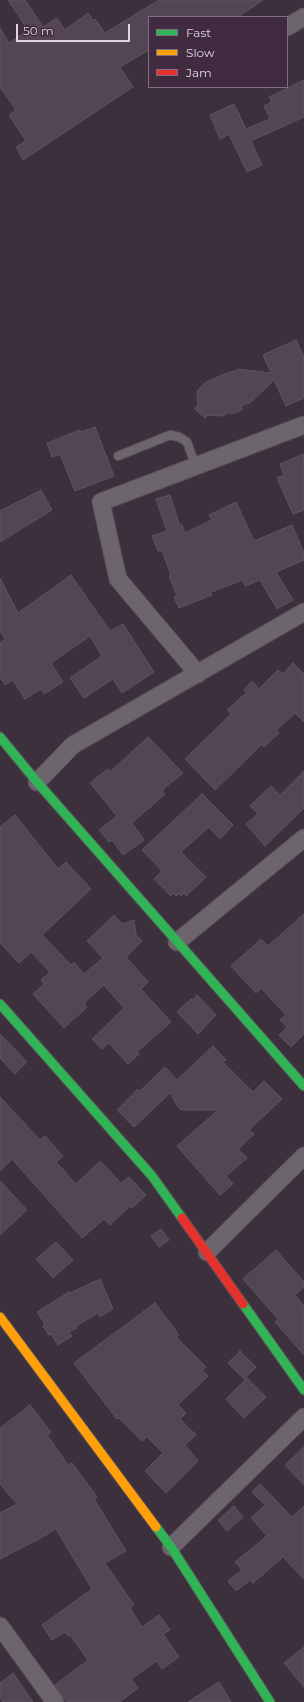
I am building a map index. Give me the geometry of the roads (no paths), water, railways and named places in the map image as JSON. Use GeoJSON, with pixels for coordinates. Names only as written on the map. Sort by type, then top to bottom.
{"type":"FeatureCollection","features":[{"type":"Feature","properties":{"kind":"street"},"geometry":{"type":"LineString","coordinates":[[288,26],[304,17]]}},
{"type":"Feature","properties":{"kind":"street"},"geometry":{"type":"LineString","coordinates":[[198,674],[118,579],[101,502],[304,426]]}},
{"type":"Feature","properties":{"kind":"street"},"geometry":{"type":"LineString","coordinates":[[37,782],[73,745],[304,612]]}},
{"type":"Feature","properties":{"kind":"street"},"geometry":{"type":"LineString","coordinates":[[0,737],[37,782],[304,1086]]}},
{"type":"Feature","properties":{"kind":"street"},"geometry":{"type":"LineString","coordinates":[[178,942],[304,838]]}},
{"type":"Feature","properties":{"kind":"street"},"geometry":{"type":"LineString","coordinates":[[0,1004],[152,1176],[304,1390]]}},
{"type":"Feature","properties":{"kind":"street"},"geometry":{"type":"LineString","coordinates":[[207,1252],[304,1156]]}},
{"type":"Feature","properties":{"kind":"street"},"geometry":{"type":"LineString","coordinates":[[0,1317],[171,1547],[270,1702]]}},
{"type":"Feature","properties":{"kind":"street"},"geometry":{"type":"LineString","coordinates":[[171,1547],[304,1417]]}},
{"type":"Feature","properties":{"kind":"street"},"geometry":{"type":"LineString","coordinates":[[0,1626],[55,1702]]}},
{"type":"Feature","properties":{"kind":"lane"},"geometry":{"type":"LineString","coordinates":[[118,456],[170,435],[187,442],[196,467]]}}]}
